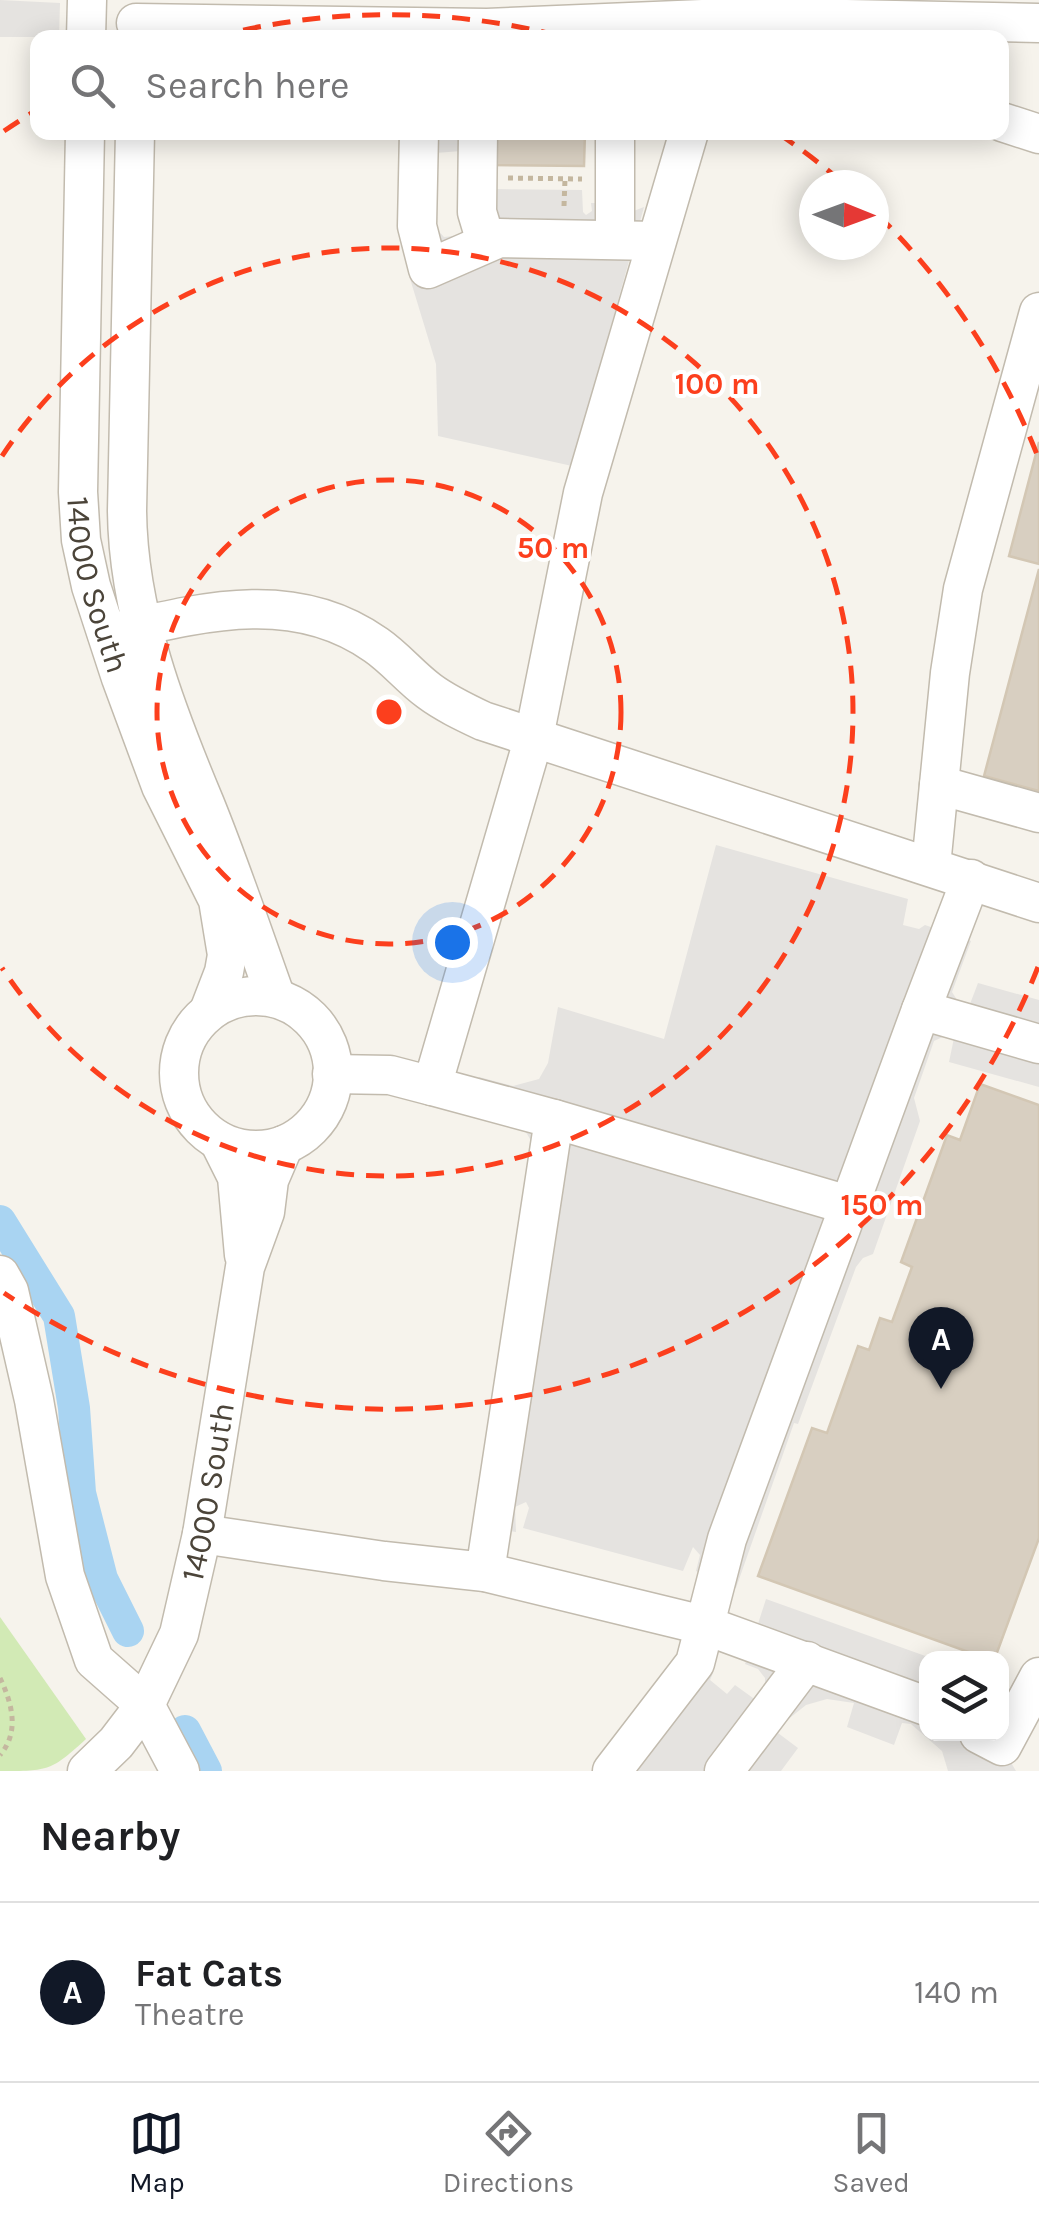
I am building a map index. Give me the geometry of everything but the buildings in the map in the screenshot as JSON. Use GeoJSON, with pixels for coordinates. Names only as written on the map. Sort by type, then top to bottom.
{"type":"FeatureCollection","features":[{"type":"Feature","properties":{"kind":"street"},"geometry":{"type":"LineString","coordinates":[[86,30],[87,0]]}},
{"type":"Feature","properties":{"kind":"street"},"geometry":{"type":"LineString","coordinates":[[136,20],[235,12],[507,28],[688,19],[839,29],[901,10],[1039,23]]}},
{"type":"Feature","properties":{"kind":"street"},"geometry":{"type":"LineString","coordinates":[[1009,124],[1039,134]]}},
{"type":"Feature","properties":{"kind":"street","name":"14000 South"},"geometry":{"type":"LineString","coordinates":[[85,140],[78,516],[91,586],[125,630],[173,729],[276,998]]}},
{"type":"Feature","properties":{"kind":"street","name":"14000 South"},"geometry":{"type":"LineString","coordinates":[[134,140],[125,630],[146,750],[218,900],[227,954],[209,1011]]}},
{"type":"Feature","properties":{"kind":"street"},"geometry":{"type":"LineString","coordinates":[[419,140],[417,226],[428,269],[498,238],[656,241]]}},
{"type":"Feature","properties":{"kind":"street"},"geometry":{"type":"LineString","coordinates":[[478,140],[477,212],[486,242]]}},
{"type":"Feature","properties":{"kind":"street"},"geometry":{"type":"LineString","coordinates":[[602,140],[608,238]]}},
{"type":"Feature","properties":{"kind":"street"},"geometry":{"type":"LineString","coordinates":[[608,238],[614,140]]}},
{"type":"Feature","properties":{"kind":"street"},"geometry":{"type":"LineString","coordinates":[[432,1086],[534,738],[583,494],[687,140]]}},
{"type":"Feature","properties":{"kind":"street"},"geometry":{"type":"LineString","coordinates":[[931,866],[950,673],[963,589],[1039,312]]}},
{"type":"Feature","properties":{"kind":"street"},"geometry":{"type":"LineString","coordinates":[[125,630],[236,608],[316,616],[346,627],[378,646],[430,692],[483,721],[1039,903]]}},
{"type":"Feature","properties":{"kind":"street"},"geometry":{"type":"LineString","coordinates":[[939,785],[1039,813]]}},
{"type":"Feature","properties":{"kind":"street"},"geometry":{"type":"LineString","coordinates":[[612,1771],[696,1663],[727,1539],[970,879]]}},
{"type":"Feature","properties":{"kind":"street"},"geometry":{"type":"LineString","coordinates":[[234,998],[276,998],[295,1006],[317,1027],[330,1054],[329,1096],[304,1133],[284,1144],[251,1150],[219,1141],[188,1110],[180,1078],[183,1046],[194,1026],[209,1011],[234,998]]}},
{"type":"Feature","properties":{"kind":"street"},"geometry":{"type":"LineString","coordinates":[[921,1010],[1039,1044]]}},
{"type":"Feature","properties":{"kind":"street"},"geometry":{"type":"LineString","coordinates":[[332,1074],[390,1075],[848,1205]]}},
{"type":"Feature","properties":{"kind":"street"},"geometry":{"type":"LineString","coordinates":[[485,1572],[554,1119]]}},
{"type":"Feature","properties":{"kind":"street","name":"14000 South"},"geometry":{"type":"LineString","coordinates":[[219,1141],[237,1177],[245,1268]]}},
{"type":"Feature","properties":{"kind":"street","name":"14000 South"},"geometry":{"type":"LineString","coordinates":[[87,1771],[116,1743],[145,1705],[179,1634],[202,1534],[245,1268],[265,1212],[269,1180],[284,1144]]}},
{"type":"Feature","properties":{"kind":"street"},"geometry":{"type":"LineString","coordinates":[[0,1276],[9,1290],[30,1382],[71,1592],[94,1660],[145,1705],[180,1771]]}},
{"type":"Feature","properties":{"kind":"street"},"geometry":{"type":"LineString","coordinates":[[202,1534],[485,1572],[707,1626],[919,1703]]}},
{"type":"Feature","properties":{"kind":"street"},"geometry":{"type":"LineString","coordinates":[[724,1771],[807,1661]]}},
{"type":"Feature","properties":{"kind":"street"},"geometry":{"type":"LineString","coordinates":[[989,1750],[1039,1677]]}},
{"type":"Feature","properties":{"kind":"path"},"geometry":{"type":"LineString","coordinates":[[492,178],[590,179]]}},
{"type":"Feature","properties":{"kind":"path"},"geometry":{"type":"LineString","coordinates":[[564,179],[564,188]]}},
{"type":"Feature","properties":{"kind":"path"},"geometry":{"type":"LineString","coordinates":[[0,1678],[14,1706],[8,1746],[0,1756]]}},
{"type":"Feature","properties":{"kind":"green space"},"geometry":{"type":"Polygon","coordinates":[[[0,1617],[86,1739],[48,1767],[0,1771],[0,1617]]]}},
{"type":"Feature","properties":{"kind":"shaded area"},"geometry":{"type":"Polygon","coordinates":[[[0,0],[60,3],[59,30],[30,30],[30,37],[0,37],[0,0]]]}},
{"type":"Feature","properties":{"kind":"shaded area"},"geometry":{"type":"Polygon","coordinates":[[[402,140],[461,140],[461,151],[436,153],[435,227],[444,237],[463,235],[495,189],[582,190],[586,215],[592,211],[591,203],[623,203],[631,212],[644,207],[572,466],[438,436],[436,364],[408,272],[402,237],[402,140]]]}},
{"type":"Feature","properties":{"kind":"shaded area"},"geometry":{"type":"Polygon","coordinates":[[[716,845],[908,899],[903,925],[919,929],[925,925],[971,941],[952,992],[959,1003],[970,1004],[978,983],[1039,1000],[1039,1087],[949,1062],[954,1038],[947,1035],[934,1041],[914,1098],[920,1121],[873,1254],[856,1267],[798,1424],[794,1423],[736,1588],[696,1571],[700,1555],[693,1547],[683,1571],[523,1528],[529,1508],[526,1502],[515,1507],[516,1532],[475,1525],[533,1144],[524,1129],[470,1114],[479,1077],[513,1086],[539,1079],[548,1063],[558,1007],[664,1039],[716,845]]]}},
{"type":"Feature","properties":{"kind":"shaded area"},"geometry":{"type":"Polygon","coordinates":[[[766,1599],[919,1654],[919,1731],[902,1723],[894,1745],[847,1727],[854,1703],[827,1699],[806,1705],[781,1725],[778,1733],[798,1748],[781,1771],[591,1771],[680,1654],[713,1673],[710,1680],[727,1694],[735,1685],[757,1698],[765,1688],[765,1678],[758,1669],[745,1664],[766,1599]]]}},
{"type":"Feature","properties":{"kind":"shaded area"},"geometry":{"type":"Polygon","coordinates":[[[931,1741],[998,1741],[1016,1771],[948,1771],[942,1751],[931,1741]]]}},
{"type":"Feature","properties":{"kind":"waterway"},"geometry":{"type":"LineString","coordinates":[[0,1221],[59,1316],[74,1408],[80,1493],[102,1579],[128,1631]]}},
{"type":"Feature","properties":{"kind":"waterway"},"geometry":{"type":"LineString","coordinates":[[185,1731],[206,1771]]}},
{"type":"Feature","properties":{"kind":"place","name":"Fat Cats"},"geometry":{"type":"Point","coordinates":[941,1389]}}]}
